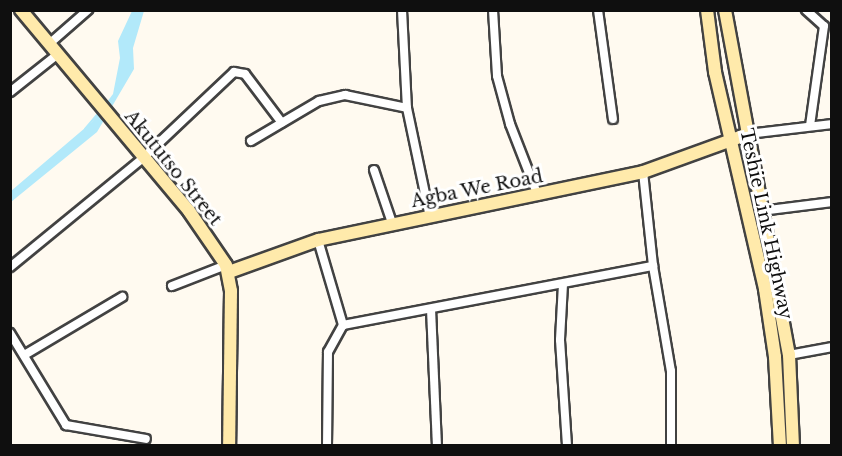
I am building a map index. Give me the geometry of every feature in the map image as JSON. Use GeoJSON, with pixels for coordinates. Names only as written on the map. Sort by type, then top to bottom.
{"type":"FeatureCollection","features":[{"type":"Feature","properties":{"kind":"main road","name":"Akututso Street"},"geometry":{"type":"LineString","coordinates":[[21,10],[118,129],[189,211],[227,269]]}},
{"type":"Feature","properties":{"kind":"main road","name":"Teshie Link Highway"},"geometry":{"type":"LineString","coordinates":[[707,10],[715,72],[765,290],[775,357],[780,446]]}},
{"type":"Feature","properties":{"kind":"main road","name":"Teshie Link Highway"},"geometry":{"type":"LineString","coordinates":[[725,10],[789,355],[793,446]]}},
{"type":"Feature","properties":{"kind":"main road","name":"Agba We Road"},"geometry":{"type":"LineString","coordinates":[[227,269],[318,240],[392,223],[538,196],[643,172],[732,143],[748,134]]}},
{"type":"Feature","properties":{"kind":"main road"},"geometry":{"type":"LineString","coordinates":[[227,269],[229,446]]}},
{"type":"Feature","properties":{"kind":"street"},"geometry":{"type":"LineString","coordinates":[[49,44],[88,10]]}},
{"type":"Feature","properties":{"kind":"street"},"geometry":{"type":"LineString","coordinates":[[402,10],[407,108],[430,217]]}},
{"type":"Feature","properties":{"kind":"street"},"geometry":{"type":"LineString","coordinates":[[493,10],[497,76],[510,124],[538,196]]}},
{"type":"Feature","properties":{"kind":"street"},"geometry":{"type":"LineString","coordinates":[[598,10],[613,119]]}},
{"type":"Feature","properties":{"kind":"street"},"geometry":{"type":"LineString","coordinates":[[806,10],[828,26],[810,126]]}},
{"type":"Feature","properties":{"kind":"street"},"geometry":{"type":"LineString","coordinates":[[10,92],[58,54]]}},
{"type":"Feature","properties":{"kind":"street"},"geometry":{"type":"LineString","coordinates":[[10,267],[143,158],[234,72],[245,74],[282,123]]}},
{"type":"Feature","properties":{"kind":"street"},"geometry":{"type":"LineString","coordinates":[[251,141],[319,101],[345,95],[407,108]]}},
{"type":"Feature","properties":{"kind":"street"},"geometry":{"type":"LineString","coordinates":[[748,134],[831,124]]}},
{"type":"Feature","properties":{"kind":"street"},"geometry":{"type":"LineString","coordinates":[[374,170],[392,223]]}},
{"type":"Feature","properties":{"kind":"street"},"geometry":{"type":"LineString","coordinates":[[643,172],[653,266],[671,371],[670,446]]}},
{"type":"Feature","properties":{"kind":"street"},"geometry":{"type":"LineString","coordinates":[[761,211],[831,202]]}},
{"type":"Feature","properties":{"kind":"street"},"geometry":{"type":"LineString","coordinates":[[318,240],[343,325],[328,352],[327,446]]}},
{"type":"Feature","properties":{"kind":"street"},"geometry":{"type":"LineString","coordinates":[[343,325],[653,266]]}},
{"type":"Feature","properties":{"kind":"street"},"geometry":{"type":"LineString","coordinates":[[172,286],[227,269]]}},
{"type":"Feature","properties":{"kind":"street"},"geometry":{"type":"LineString","coordinates":[[563,284],[560,340],[567,446]]}},
{"type":"Feature","properties":{"kind":"street"},"geometry":{"type":"LineString","coordinates":[[26,354],[122,297]]}},
{"type":"Feature","properties":{"kind":"street"},"geometry":{"type":"LineString","coordinates":[[431,309],[437,446]]}},
{"type":"Feature","properties":{"kind":"street"},"geometry":{"type":"LineString","coordinates":[[10,333],[26,354],[66,425],[146,439]]}},
{"type":"Feature","properties":{"kind":"street"},"geometry":{"type":"LineString","coordinates":[[789,355],[831,347]]}},
{"type":"Feature","properties":{"kind":"water"},"geometry":{"type":"Polygon","coordinates":[[[132,11],[144,11],[133,48],[134,69],[97,132],[11,202],[11,191],[92,122],[113,94],[120,58],[118,41],[132,11]]]}},
{"type":"Feature","properties":{"kind":"waterway"},"geometry":{"type":"LineString","coordinates":[[85,129],[101,110]]}}]}
